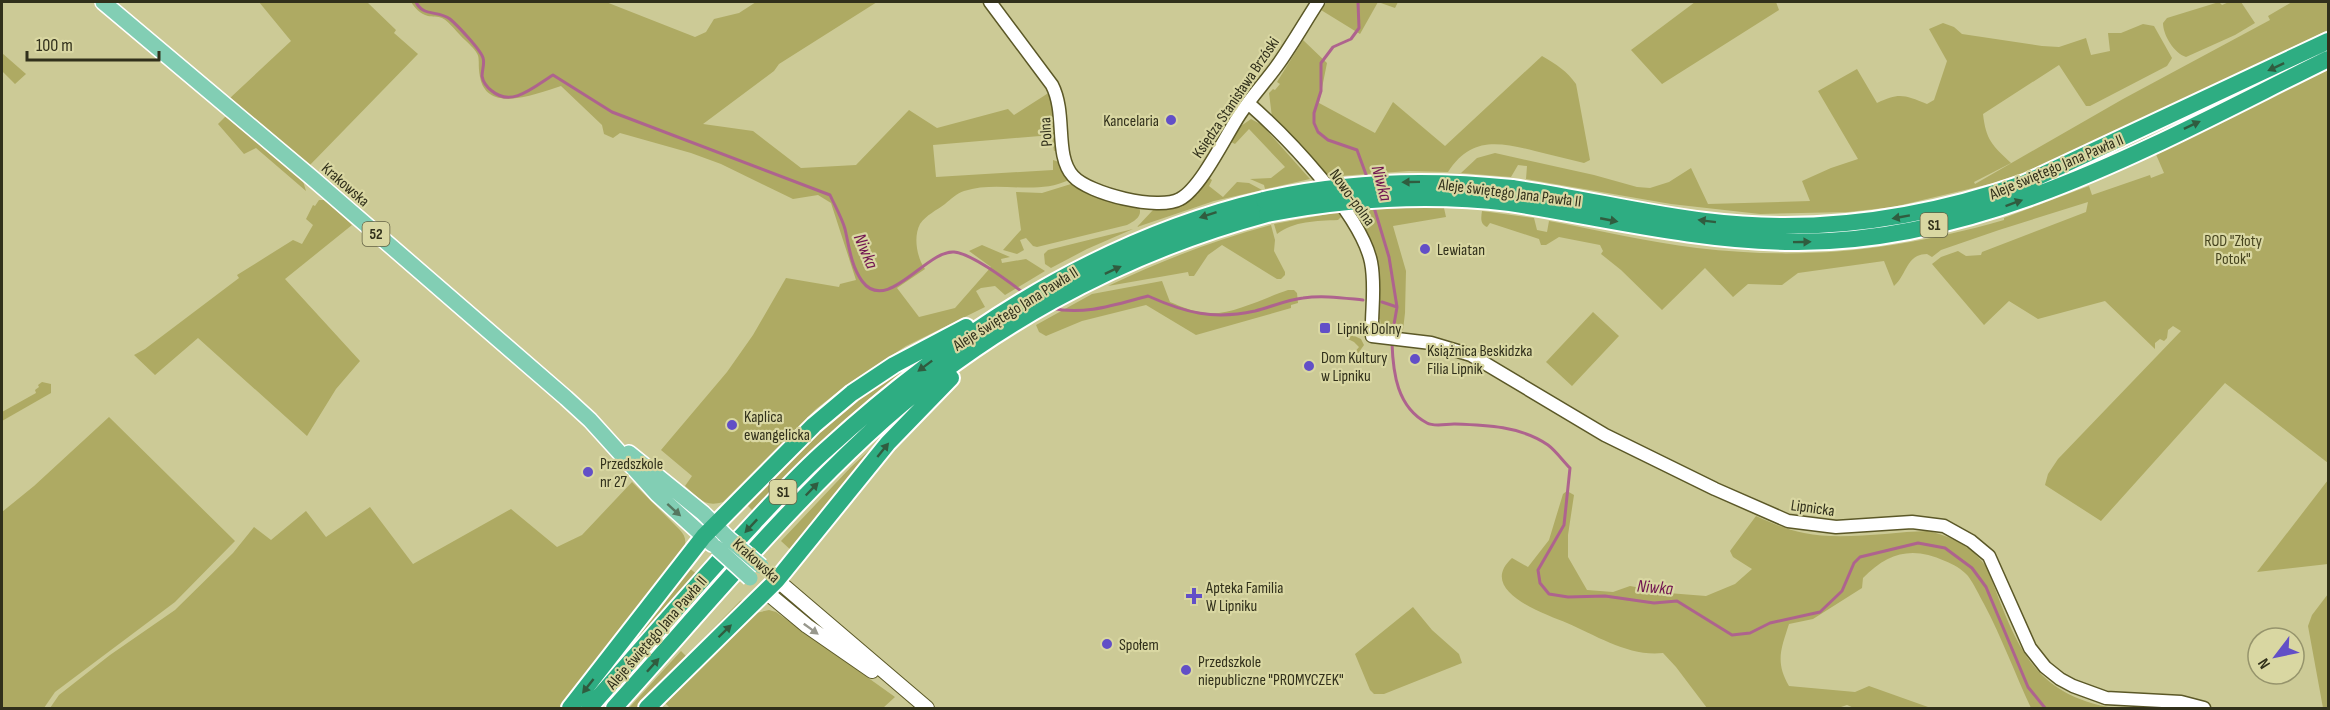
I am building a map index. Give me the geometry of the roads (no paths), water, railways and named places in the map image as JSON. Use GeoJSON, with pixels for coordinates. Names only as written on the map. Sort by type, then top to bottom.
{"type":"FeatureCollection","features":[{"type":"Feature","properties":{"kind":"highway","name":"Aleje świętego Jana Pawła II"},"geometry":{"type":"LineString","coordinates":[[1511,196],[1729,224],[1820,226],[1901,217],[1972,200],[2025,183],[2328,41]]}},
{"type":"Feature","properties":{"kind":"highway","name":"Aleje świętego Jana Pawła II"},"geometry":{"type":"LineString","coordinates":[[589,708],[737,542],[827,448],[902,383],[1086,265],[1173,227],[1232,208],[1310,191],[1386,183],[1443,182],[1676,233],[1727,239],[1822,241],[1900,232],[1978,214],[2066,183],[2328,59]]}},
{"type":"Feature","properties":{"kind":"highway","name":"Aleje świętego Jana Pawła II"},"geometry":{"type":"LineString","coordinates":[[614,708],[839,462],[907,401],[1000,333],[1016,310]]}},
{"type":"Feature","properties":{"kind":"highway"},"geometry":{"type":"LineString","coordinates":[[570,708],[709,530],[814,425],[852,393],[894,365],[926,347],[1016,310]]}},
{"type":"Feature","properties":{"kind":"highway"},"geometry":{"type":"LineString","coordinates":[[647,708],[772,586],[905,423],[1000,333]]}},
{"type":"Feature","properties":{"kind":"main road","name":"Krakowska"},"geometry":{"type":"LineString","coordinates":[[103,2],[319,184],[590,420],[657,494],[709,530],[723,543],[750,578],[772,586]]}},
{"type":"Feature","properties":{"kind":"main road","name":"Krakowska"},"geometry":{"type":"LineString","coordinates":[[723,543],[762,566],[772,586],[821,636],[924,706]]}},
{"type":"Feature","properties":{"kind":"street","name":"Polna"},"geometry":{"type":"LineString","coordinates":[[990,2],[1052,85],[1058,97],[1063,154],[1073,176],[1084,185],[1118,196],[1149,203],[1171,203]]}},
{"type":"Feature","properties":{"kind":"street","name":"Księdza Stanisława Brzóski"},"geometry":{"type":"LineString","coordinates":[[1171,203],[1185,196],[1193,188],[1318,2]]}},
{"type":"Feature","properties":{"kind":"street","name":"Nowo-polna"},"geometry":{"type":"LineString","coordinates":[[1248,103],[1266,118],[1333,194],[1361,234],[1368,253],[1373,281],[1377,337]]}},
{"type":"Feature","properties":{"kind":"street","name":"Lipnicka"},"geometry":{"type":"LineString","coordinates":[[1377,337],[1443,346],[1477,358],[1605,435],[1734,498],[1788,521],[1836,527],[1912,522],[1944,526],[1971,541],[1989,556],[2030,648],[2060,679],[2106,698],[2181,702],[2204,708]]}},
{"type":"Feature","properties":{"kind":"waterway","name":"Niwka"},"geometry":{"type":"LineString","coordinates":[[416,2],[423,10],[450,19],[478,49],[484,62],[482,76],[485,83],[490,90],[500,96],[523,94],[553,75],[612,112],[830,195],[844,225],[855,269],[862,281],[872,289],[883,291],[895,286],[931,260],[954,252],[981,263],[1025,294]]}},
{"type":"Feature","properties":{"kind":"waterway","name":"Niwka"},"geometry":{"type":"LineString","coordinates":[[1358,2],[1359,28],[1351,39],[1333,47],[1321,63],[1321,91],[1314,113],[1314,123],[1318,132],[1328,140],[1357,150],[1368,180]]}},
{"type":"Feature","properties":{"kind":"waterway","name":"Niwka"},"geometry":{"type":"LineString","coordinates":[[1373,204],[1389,257],[1397,307]]}},
{"type":"Feature","properties":{"kind":"waterway","name":"Niwka"},"geometry":{"type":"LineString","coordinates":[[1051,308],[1088,310],[1148,296],[1187,311],[1226,315],[1255,311],[1310,297],[1363,300]]}},
{"type":"Feature","properties":{"kind":"waterway","name":"Niwka"},"geometry":{"type":"LineString","coordinates":[[1382,302],[1397,307],[1392,336]]}},
{"type":"Feature","properties":{"kind":"waterway","name":"Niwka"},"geometry":{"type":"LineString","coordinates":[[1392,343],[1399,388],[1403,399],[1417,416],[1433,425],[1490,426],[1515,430],[1548,445],[1570,468],[1564,525],[1538,570],[1540,583],[1549,594],[1568,597],[1605,596],[1654,603],[1677,601],[1732,635],[1750,633],[1770,623],[1820,612],[1842,591],[1854,563],[1860,557],[1918,543],[1945,548],[1972,568],[1986,587],[2028,687],[2045,708]]}},
{"type":"Feature","properties":{"kind":"place","name":"Kancelaria"},"geometry":{"type":"Point","coordinates":[1171,120]}},
{"type":"Feature","properties":{"kind":"place","name":"Lewiatan"},"geometry":{"type":"Point","coordinates":[1425,249]}},
{"type":"Feature","properties":{"kind":"place","name":"Lipnik Dolny"},"geometry":{"type":"Point","coordinates":[1325,328]}},
{"type":"Feature","properties":{"kind":"place","name":"Książnica Beskidzka Filia Lipnik"},"geometry":{"type":"Point","coordinates":[1415,359]}},
{"type":"Feature","properties":{"kind":"place","name":"Dom Kultury w Lipniku"},"geometry":{"type":"Point","coordinates":[1309,366]}},
{"type":"Feature","properties":{"kind":"place","name":"Kaplica ewangelicka"},"geometry":{"type":"Point","coordinates":[732,425]}},
{"type":"Feature","properties":{"kind":"place","name":"Przedszkole nr 27"},"geometry":{"type":"Point","coordinates":[588,472]}},
{"type":"Feature","properties":{"kind":"place","name":"Apteka Familia W Lipniku"},"geometry":{"type":"Point","coordinates":[1194,596]}},
{"type":"Feature","properties":{"kind":"place","name":"Społem"},"geometry":{"type":"Point","coordinates":[1107,644]}},
{"type":"Feature","properties":{"kind":"place","name":"Przedszkole niepubliczne \"PROMYCZEK\""},"geometry":{"type":"Point","coordinates":[1186,670]}},
{"type":"Feature","properties":{"kind":"park label","name":"ROD \"Złoty Potok\""},"geometry":{"type":"Point","coordinates":[2233,249]}}]}
